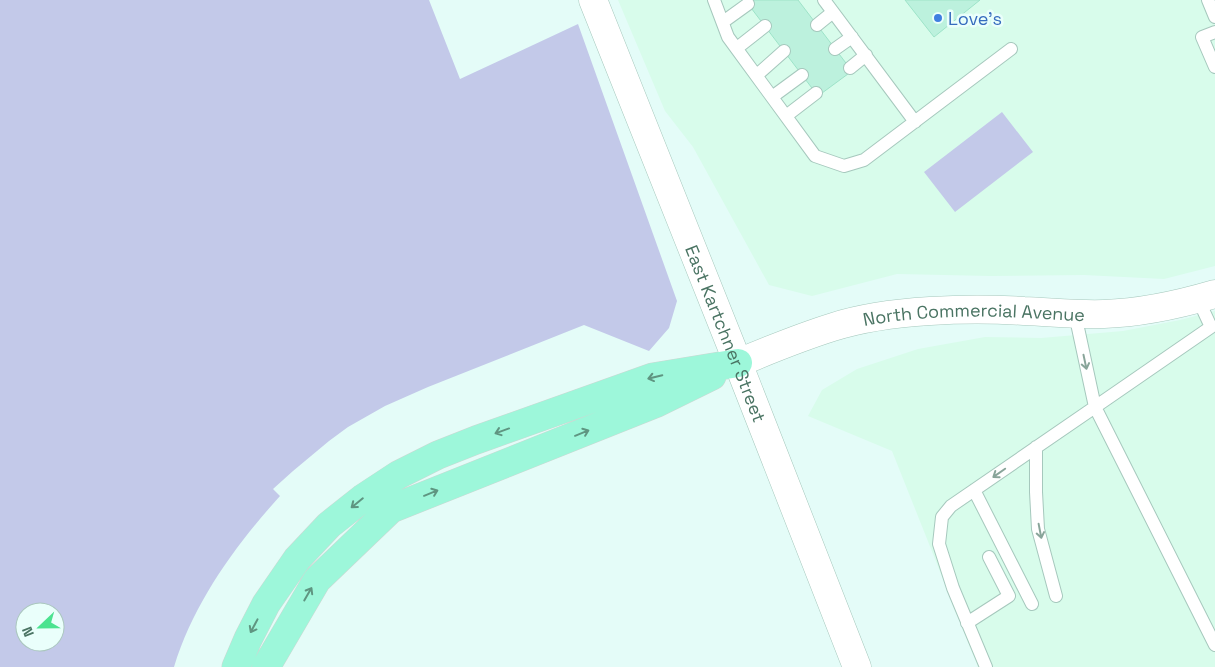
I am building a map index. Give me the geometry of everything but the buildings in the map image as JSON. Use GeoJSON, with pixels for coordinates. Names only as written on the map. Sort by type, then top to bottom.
{"type":"FeatureCollection","features":[{"type":"Feature","properties":{"kind":"highway"},"geometry":{"type":"LineString","coordinates":[[236,667],[248,638],[266,604],[297,559],[329,525],[363,498],[398,475],[438,455],[468,443],[653,377],[738,363]]}},
{"type":"Feature","properties":{"kind":"highway"},"geometry":{"type":"LineString","coordinates":[[266,667],[317,580],[391,509],[657,403],[738,363]]}},
{"type":"Feature","properties":{"kind":"street","name":"East Kartchner Street"},"geometry":{"type":"LineString","coordinates":[[593,0],[857,667]]}},
{"type":"Feature","properties":{"kind":"street","name":"North Commercial Avenue"},"geometry":{"type":"LineString","coordinates":[[738,363],[835,326],[883,316],[929,311],[971,310],[1105,314],[1168,306],[1206,296]]}},
{"type":"Feature","properties":{"kind":"lane"},"geometry":{"type":"LineString","coordinates":[[714,0],[728,37],[815,156],[844,166],[864,160],[1011,50]]}},
{"type":"Feature","properties":{"kind":"lane"},"geometry":{"type":"LineString","coordinates":[[824,0],[916,122]]}},
{"type":"Feature","properties":{"kind":"lane"},"geometry":{"type":"LineString","coordinates":[[1208,0],[1215,17]]}},
{"type":"Feature","properties":{"kind":"lane"},"geometry":{"type":"LineString","coordinates":[[723,22],[748,4]]}},
{"type":"Feature","properties":{"kind":"lane"},"geometry":{"type":"LineString","coordinates":[[817,25],[833,12]]}},
{"type":"Feature","properties":{"kind":"lane"},"geometry":{"type":"LineString","coordinates":[[737,48],[765,26]]}},
{"type":"Feature","properties":{"kind":"lane"},"geometry":{"type":"LineString","coordinates":[[1215,32],[1202,37],[1215,67]]}},
{"type":"Feature","properties":{"kind":"lane"},"geometry":{"type":"LineString","coordinates":[[835,49],[852,37]]}},
{"type":"Feature","properties":{"kind":"lane"},"geometry":{"type":"LineString","coordinates":[[757,75],[784,51]]}},
{"type":"Feature","properties":{"kind":"lane"},"geometry":{"type":"LineString","coordinates":[[850,68],[866,55]]}},
{"type":"Feature","properties":{"kind":"lane"},"geometry":{"type":"LineString","coordinates":[[772,97],[802,75]]}},
{"type":"Feature","properties":{"kind":"lane"},"geometry":{"type":"LineString","coordinates":[[786,116],[816,93]]}},
{"type":"Feature","properties":{"kind":"lane"},"geometry":{"type":"LineString","coordinates":[[986,667],[953,588],[939,544],[942,517],[951,506],[1094,407],[1213,331],[1206,296]]}},
{"type":"Feature","properties":{"kind":"lane"},"geometry":{"type":"LineString","coordinates":[[1075,314],[1094,407],[1215,645]]}},
{"type":"Feature","properties":{"kind":"lane"},"geometry":{"type":"LineString","coordinates":[[1036,447],[1038,528],[1056,596]]}},
{"type":"Feature","properties":{"kind":"lane"},"geometry":{"type":"LineString","coordinates":[[974,490],[1032,604]]}},
{"type":"Feature","properties":{"kind":"lane"},"geometry":{"type":"LineString","coordinates":[[967,623],[1009,596],[989,557]]}},
{"type":"Feature","properties":{"kind":"shaded area"},"geometry":{"type":"Polygon","coordinates":[[[0,0],[429,0],[460,79],[578,24],[677,301],[669,328],[649,351],[584,325],[428,387],[385,406],[348,427],[273,489],[280,496],[232,555],[204,598],[182,643],[174,667],[0,667],[0,0]]]}},
{"type":"Feature","properties":{"kind":"shaded area"},"geometry":{"type":"Polygon","coordinates":[[[618,0],[1215,0],[1215,266],[1164,279],[1084,275],[897,274],[812,296],[769,285],[693,147],[665,111],[618,0]]]}},
{"type":"Feature","properties":{"kind":"shaded area"},"geometry":{"type":"Polygon","coordinates":[[[1002,112],[1033,152],[955,212],[924,172],[1002,112]]]}},
{"type":"Feature","properties":{"kind":"shaded area"},"geometry":{"type":"Polygon","coordinates":[[[1215,311],[1215,667],[978,667],[892,451],[808,416],[822,390],[857,369],[918,349],[985,337],[1041,338],[1123,331],[1215,311]]]}},
{"type":"Feature","properties":{"kind":"place","name":"Love's"},"geometry":{"type":"Point","coordinates":[938,18]}}]}
